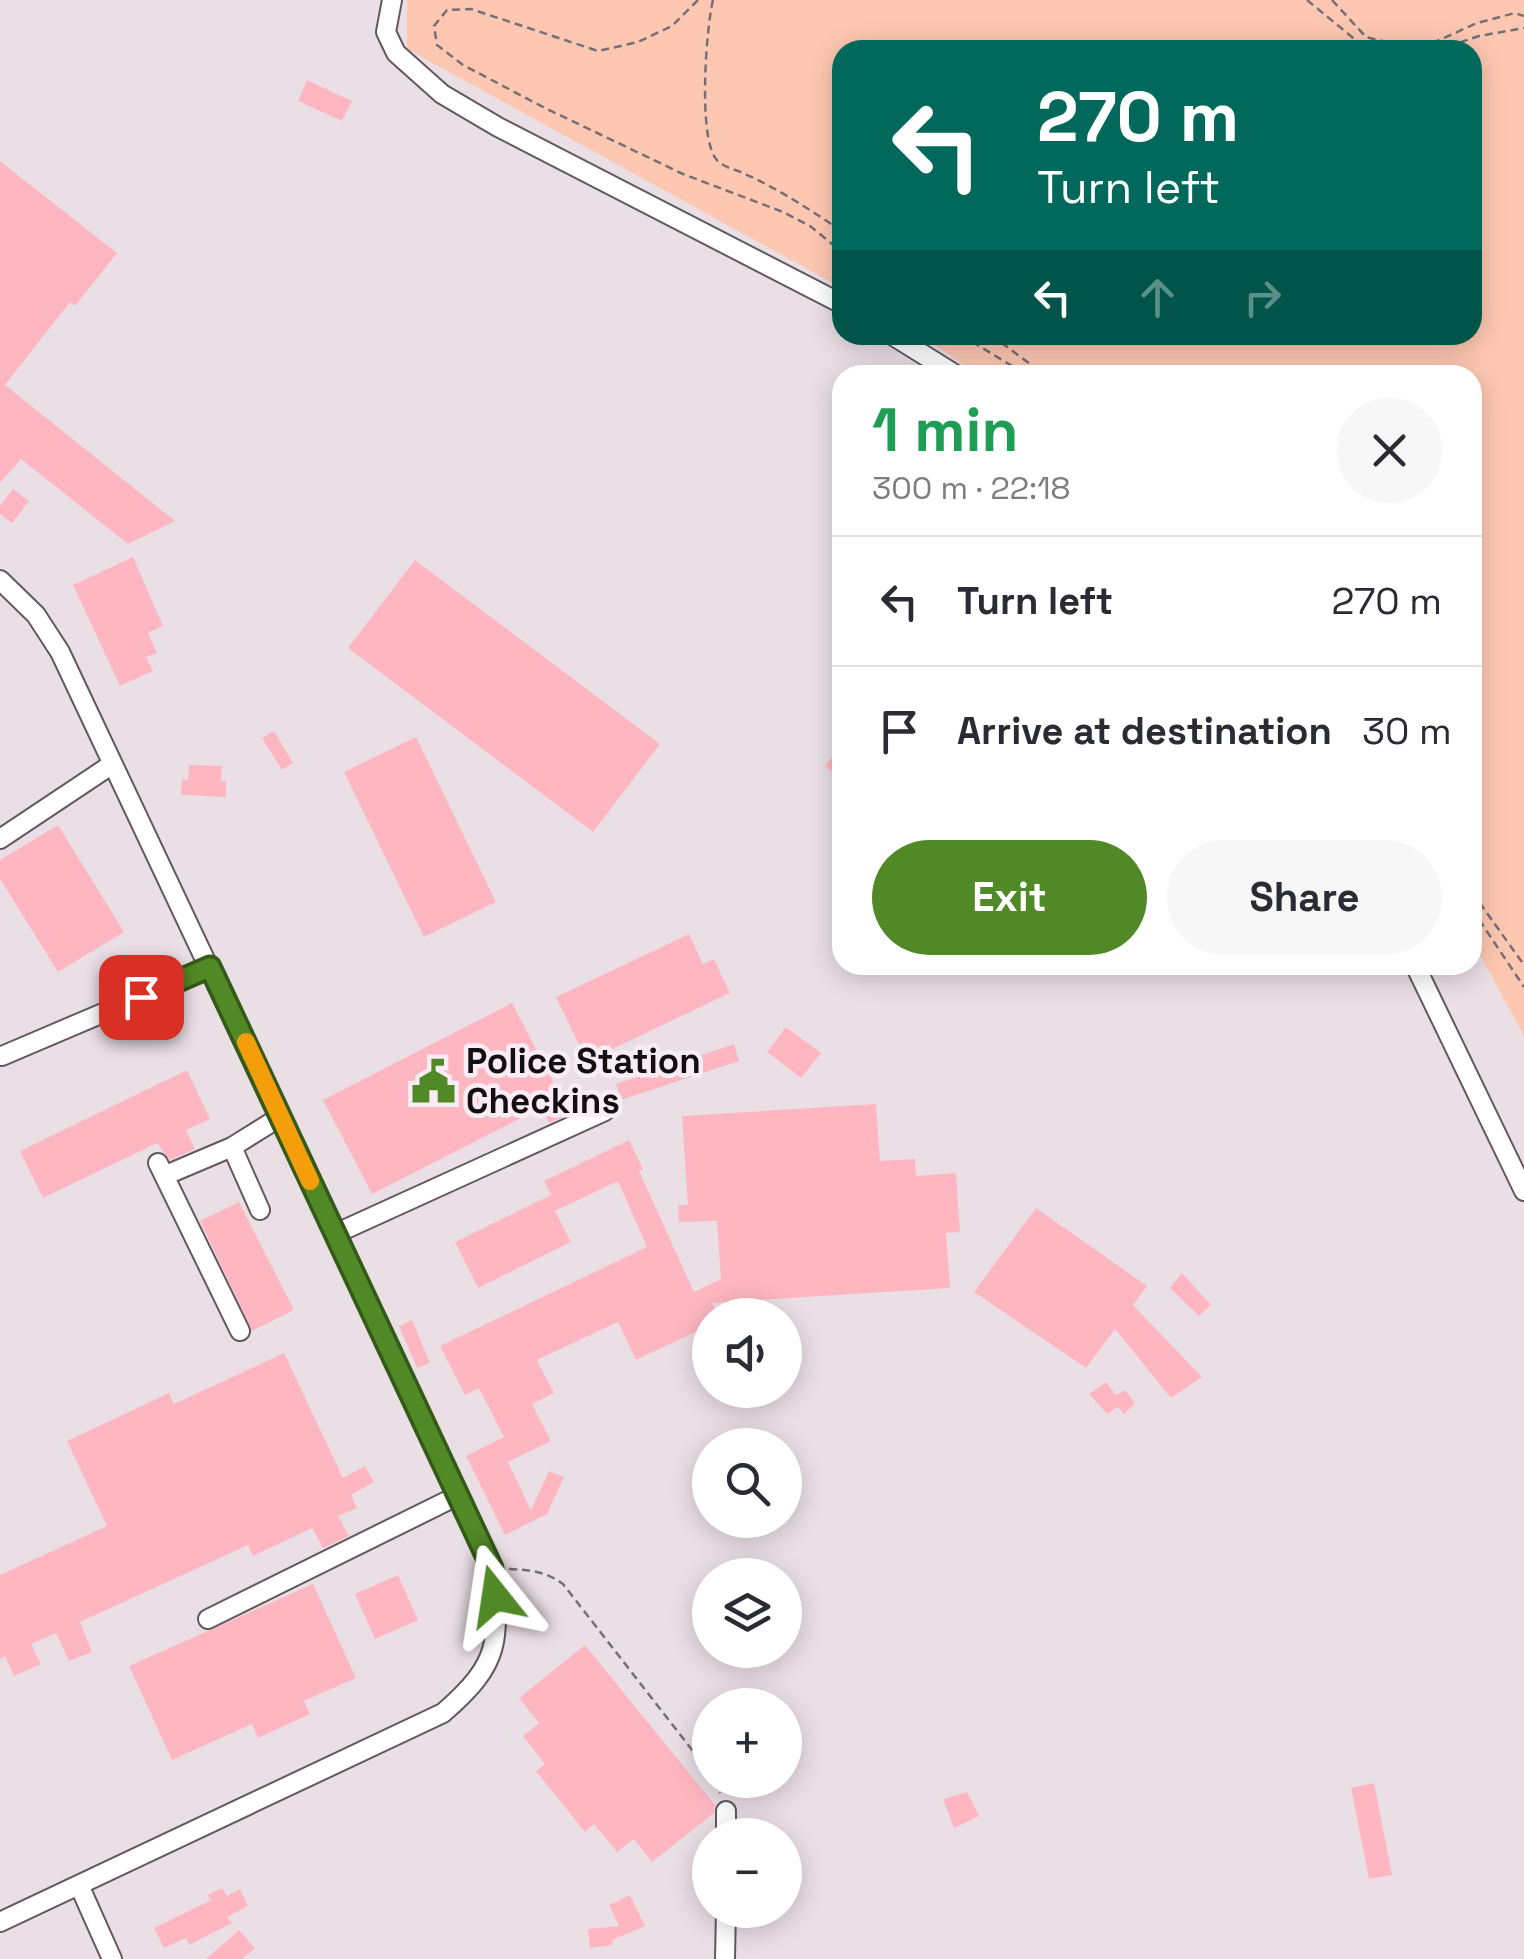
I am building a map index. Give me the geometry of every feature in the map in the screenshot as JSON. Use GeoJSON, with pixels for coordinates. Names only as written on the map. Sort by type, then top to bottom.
{"type":"FeatureCollection","features":[{"type":"Feature","properties":{"kind":"street"},"geometry":{"type":"LineString","coordinates":[[392,0],[386,32],[396,53],[442,94],[498,127],[832,299]]}},
{"type":"Feature","properties":{"kind":"street"},"geometry":{"type":"LineString","coordinates":[[908,345],[940,365]]}},
{"type":"Feature","properties":{"kind":"street"},"geometry":{"type":"LineString","coordinates":[[0,580],[36,615],[60,652],[492,1568],[498,1623],[493,1651],[473,1688],[443,1714],[0,1922]]}},
{"type":"Feature","properties":{"kind":"street"},"geometry":{"type":"LineString","coordinates":[[0,839],[111,765]]}},
{"type":"Feature","properties":{"kind":"street"},"geometry":{"type":"LineString","coordinates":[[2,1056],[210,967]]}},
{"type":"Feature","properties":{"kind":"street"},"geometry":{"type":"LineString","coordinates":[[1420,975],[1524,1191]]}},
{"type":"Feature","properties":{"kind":"street"},"geometry":{"type":"LineString","coordinates":[[336,1234],[605,1111]]}},
{"type":"Feature","properties":{"kind":"street"},"geometry":{"type":"LineString","coordinates":[[240,1331],[162,1169],[232,1147],[280,1117]]}},
{"type":"Feature","properties":{"kind":"street"},"geometry":{"type":"LineString","coordinates":[[232,1147],[260,1210]]}},
{"type":"Feature","properties":{"kind":"street"},"geometry":{"type":"LineString","coordinates":[[208,1619],[459,1495]]}},
{"type":"Feature","properties":{"kind":"street"},"geometry":{"type":"LineString","coordinates":[[726,1812],[726,1818]]}},
{"type":"Feature","properties":{"kind":"street"},"geometry":{"type":"LineString","coordinates":[[79,1885],[112,1959]]}},
{"type":"Feature","properties":{"kind":"street"},"geometry":{"type":"LineString","coordinates":[[0,1907],[33,1906]]}},
{"type":"Feature","properties":{"kind":"street"},"geometry":{"type":"LineString","coordinates":[[724,1959],[725,1928]]}},
{"type":"Feature","properties":{"kind":"path"},"geometry":{"type":"LineString","coordinates":[[698,0],[672,26],[638,42],[598,51],[471,9],[447,10],[434,26],[437,46],[487,78],[683,174],[783,212],[832,244]]}},
{"type":"Feature","properties":{"kind":"path"},"geometry":{"type":"LineString","coordinates":[[713,0],[709,18],[707,112],[711,150],[718,163],[784,193],[832,224]]}},
{"type":"Feature","properties":{"kind":"path"},"geometry":{"type":"LineString","coordinates":[[1307,0],[1357,40]]}},
{"type":"Feature","properties":{"kind":"path"},"geometry":{"type":"LineString","coordinates":[[1332,0],[1366,37],[1378,40]]}},
{"type":"Feature","properties":{"kind":"path"},"geometry":{"type":"LineString","coordinates":[[1439,40],[1477,23],[1514,13],[1524,16]]}},
{"type":"Feature","properties":{"kind":"path"},"geometry":{"type":"LineString","coordinates":[[1466,40],[1524,28]]}},
{"type":"Feature","properties":{"kind":"path"},"geometry":{"type":"LineString","coordinates":[[978,345],[1012,365]]}},
{"type":"Feature","properties":{"kind":"path"},"geometry":{"type":"LineString","coordinates":[[1004,345],[1032,365]]}},
{"type":"Feature","properties":{"kind":"path"},"geometry":{"type":"LineString","coordinates":[[1482,906],[1524,966]]}},
{"type":"Feature","properties":{"kind":"path"},"geometry":{"type":"LineString","coordinates":[[1482,923],[1524,987]]}},
{"type":"Feature","properties":{"kind":"path"},"geometry":{"type":"LineString","coordinates":[[492,1568],[538,1571],[563,1584],[692,1751]]}},
{"type":"Feature","properties":{"kind":"shaded area"},"geometry":{"type":"Polygon","coordinates":[[[407,0],[1524,0],[1524,1036],[1482,959],[1482,365],[964,365],[935,345],[1482,345],[1482,40],[832,40],[832,283],[407,49],[407,0]]]}},
{"type":"Feature","properties":{"kind":"building"},"geometry":{"type":"Polygon","coordinates":[[[307,80],[352,101],[342,121],[298,101],[307,80]]]}},
{"type":"Feature","properties":{"kind":"building"},"geometry":{"type":"Polygon","coordinates":[[[0,161],[117,253],[75,306],[70,302],[5,385],[175,521],[128,544],[21,459],[0,483],[0,161]]]}},
{"type":"Feature","properties":{"kind":"building"},"geometry":{"type":"Polygon","coordinates":[[[13,489],[29,501],[12,523],[0,514],[0,506],[13,489]]]}},
{"type":"Feature","properties":{"kind":"building"},"geometry":{"type":"Polygon","coordinates":[[[133,557],[163,626],[148,633],[157,653],[146,657],[153,671],[120,686],[73,585],[133,557]]]}},
{"type":"Feature","properties":{"kind":"building"},"geometry":{"type":"Polygon","coordinates":[[[415,560],[660,744],[593,832],[348,648],[415,560]]]}},
{"type":"Feature","properties":{"kind":"building"},"geometry":{"type":"Polygon","coordinates":[[[274,731],[293,763],[282,770],[262,738],[274,731]]]}},
{"type":"Feature","properties":{"kind":"building"},"geometry":{"type":"Polygon","coordinates":[[[416,737],[496,902],[424,937],[344,772],[416,737]]]}},
{"type":"Feature","properties":{"kind":"building"},"geometry":{"type":"Polygon","coordinates":[[[189,765],[222,766],[226,797],[181,795],[182,779],[188,780],[189,765]]]}},
{"type":"Feature","properties":{"kind":"building"},"geometry":{"type":"Polygon","coordinates":[[[58,825],[124,932],[58,972],[0,879],[0,860],[58,825]]]}},
{"type":"Feature","properties":{"kind":"building"},"geometry":{"type":"Polygon","coordinates":[[[689,934],[703,964],[714,959],[730,993],[587,1061],[556,997],[689,934]]]}},
{"type":"Feature","properties":{"kind":"building"},"geometry":{"type":"Polygon","coordinates":[[[512,1003],[561,1097],[556,1100],[565,1116],[549,1123],[541,1108],[372,1194],[323,1100],[512,1003]]]}},
{"type":"Feature","properties":{"kind":"building"},"geometry":{"type":"Polygon","coordinates":[[[786,1027],[821,1053],[801,1078],[767,1052],[786,1027]]]}},
{"type":"Feature","properties":{"kind":"building"},"geometry":{"type":"Polygon","coordinates":[[[734,1044],[739,1061],[621,1100],[616,1084],[734,1044]]]}},
{"type":"Feature","properties":{"kind":"building"},"geometry":{"type":"Polygon","coordinates":[[[187,1070],[210,1119],[186,1130],[195,1149],[170,1160],[157,1143],[43,1198],[20,1151],[187,1070]]]}},
{"type":"Feature","properties":{"kind":"building"},"geometry":{"type":"Polygon","coordinates":[[[876,1104],[880,1161],[915,1159],[916,1176],[956,1173],[960,1232],[946,1233],[950,1288],[791,1298],[692,1298],[692,1334],[636,1360],[618,1322],[537,1360],[554,1393],[532,1404],[551,1441],[508,1462],[531,1510],[549,1471],[564,1477],[547,1514],[505,1535],[466,1456],[504,1437],[479,1388],[465,1395],[440,1346],[647,1247],[618,1181],[555,1211],[571,1242],[478,1288],[455,1242],[551,1195],[544,1181],[629,1140],[694,1292],[721,1279],[717,1221],[679,1222],[678,1205],[688,1205],[682,1116],[876,1104]]]}},
{"type":"Feature","properties":{"kind":"building"},"geometry":{"type":"Polygon","coordinates":[[[239,1202],[294,1310],[252,1331],[200,1221],[239,1202]]]}},
{"type":"Feature","properties":{"kind":"building"},"geometry":{"type":"Polygon","coordinates":[[[1036,1208],[1147,1286],[1133,1305],[1202,1377],[1171,1398],[1115,1329],[1086,1368],[974,1292],[1036,1208]]]}},
{"type":"Feature","properties":{"kind":"building"},"geometry":{"type":"Polygon","coordinates":[[[1182,1273],[1211,1305],[1199,1316],[1170,1288],[1182,1273]]]}},
{"type":"Feature","properties":{"kind":"building"},"geometry":{"type":"Polygon","coordinates":[[[412,1320],[430,1363],[417,1368],[399,1326],[412,1320]]]}},
{"type":"Feature","properties":{"kind":"building"},"geometry":{"type":"Polygon","coordinates":[[[284,1353],[343,1478],[365,1466],[374,1482],[351,1495],[357,1508],[338,1516],[349,1536],[323,1548],[312,1528],[253,1556],[248,1545],[80,1622],[92,1652],[69,1661],[56,1633],[31,1644],[41,1664],[14,1676],[5,1656],[0,1659],[0,1575],[107,1526],[67,1441],[169,1393],[174,1404],[284,1353]]]}},
{"type":"Feature","properties":{"kind":"building"},"geometry":{"type":"Polygon","coordinates":[[[1106,1382],[1116,1395],[1125,1390],[1135,1403],[1124,1414],[1118,1407],[1107,1414],[1089,1394],[1106,1382]]]}},
{"type":"Feature","properties":{"kind":"building"},"geometry":{"type":"Polygon","coordinates":[[[398,1575],[418,1620],[375,1639],[355,1594],[398,1575]]]}},
{"type":"Feature","properties":{"kind":"building"},"geometry":{"type":"Polygon","coordinates":[[[313,1584],[356,1678],[304,1701],[310,1714],[258,1738],[252,1724],[172,1760],[129,1666],[313,1584]]]}},
{"type":"Feature","properties":{"kind":"building"},"geometry":{"type":"Polygon","coordinates":[[[585,1645],[692,1777],[692,1798],[709,1798],[715,1805],[714,1813],[708,1818],[692,1818],[692,1830],[652,1862],[634,1839],[617,1852],[594,1824],[585,1832],[536,1771],[545,1764],[523,1736],[539,1723],[519,1698],[585,1645]]]}},
{"type":"Feature","properties":{"kind":"building"},"geometry":{"type":"Polygon","coordinates":[[[1374,1783],[1392,1875],[1369,1879],[1351,1788],[1374,1783]]]}},
{"type":"Feature","properties":{"kind":"building"},"geometry":{"type":"Polygon","coordinates":[[[967,1792],[979,1816],[954,1828],[943,1799],[967,1792]]]}},
{"type":"Feature","properties":{"kind":"building"},"geometry":{"type":"Polygon","coordinates":[[[222,1888],[227,1896],[240,1889],[248,1906],[227,1917],[232,1923],[189,1945],[186,1938],[164,1948],[154,1928],[211,1900],[208,1895],[222,1888]]]}},
{"type":"Feature","properties":{"kind":"building"},"geometry":{"type":"Polygon","coordinates":[[[630,1895],[645,1926],[612,1940],[613,1945],[590,1948],[588,1929],[619,1926],[609,1905],[630,1895]]]}},
{"type":"Feature","properties":{"kind":"building"},"geometry":{"type":"Polygon","coordinates":[[[239,1930],[255,1948],[242,1959],[206,1959],[239,1930]]]}},
{"type":"Feature","properties":{"kind":"slow traffic"},"geometry":{"type":"LineString","coordinates":[[246,1042],[310,1181]]}},
{"type":"Feature","properties":{"kind":"place","name":"Police Station Checkins"},"geometry":{"type":"Point","coordinates":[433,1081]}},
{"type":"Feature","properties":{"kind":"route"},"geometry":{"type":"LineString","coordinates":[[141,997],[210,967],[492,1568],[495,1596]]}}]}
